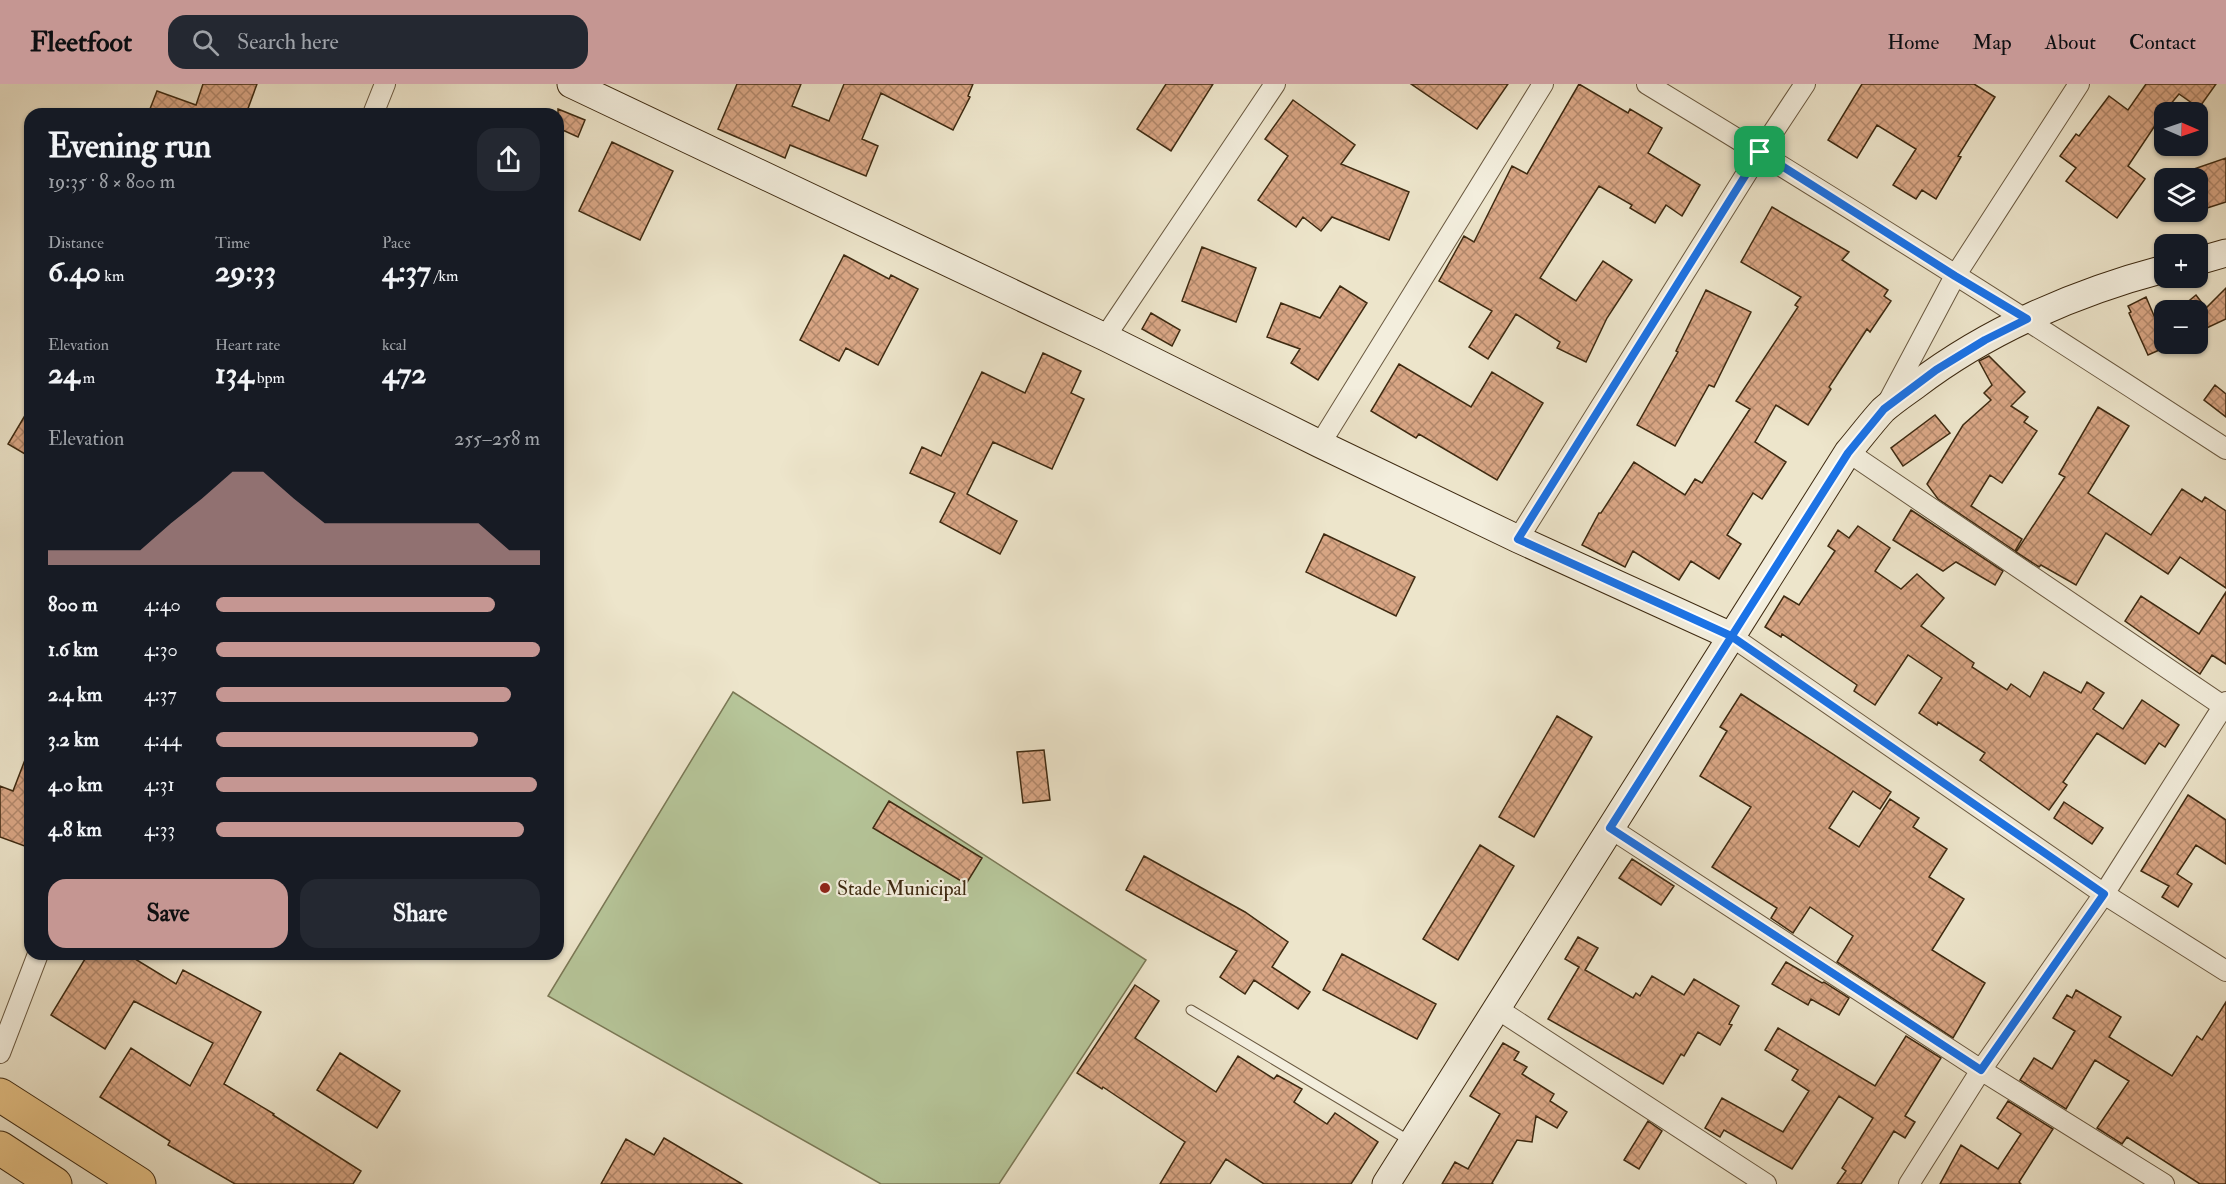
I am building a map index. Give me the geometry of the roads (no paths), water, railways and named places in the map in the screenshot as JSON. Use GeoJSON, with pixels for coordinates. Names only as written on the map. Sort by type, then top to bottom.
{"type":"FeatureCollection","features":[{"type":"Feature","properties":{"kind":"highway"},"geometry":{"type":"LineString","coordinates":[[0,1095],[139,1184]]}},
{"type":"Feature","properties":{"kind":"highway"},"geometry":{"type":"LineString","coordinates":[[0,1148],[55,1184]]}},
{"type":"Feature","properties":{"kind":"street"},"geometry":{"type":"LineString","coordinates":[[375,108],[385,84]]}},
{"type":"Feature","properties":{"kind":"street"},"geometry":{"type":"LineString","coordinates":[[571,84],[599,90],[1320,444],[1518,539],[1731,636],[2104,894],[2226,971]]}},
{"type":"Feature","properties":{"kind":"street"},"geometry":{"type":"LineString","coordinates":[[1105,337],[1275,84]]}},
{"type":"Feature","properties":{"kind":"street"},"geometry":{"type":"LineString","coordinates":[[1320,444],[1543,84]]}},
{"type":"Feature","properties":{"kind":"street"},"geometry":{"type":"LineString","coordinates":[[1647,84],[2027,319],[2226,449]]}},
{"type":"Feature","properties":{"kind":"street"},"geometry":{"type":"LineString","coordinates":[[1518,539],[1805,84]]}},
{"type":"Feature","properties":{"kind":"street"},"geometry":{"type":"LineString","coordinates":[[1386,1184],[1848,453],[1884,409],[1955,276],[2079,84]]}},
{"type":"Feature","properties":{"kind":"street"},"geometry":{"type":"LineString","coordinates":[[2208,258],[2226,253]]}},
{"type":"Feature","properties":{"kind":"street"},"geometry":{"type":"LineString","coordinates":[[1884,409],[1936,370],[1985,340],[2027,319],[2104,288],[2154,272]]}},
{"type":"Feature","properties":{"kind":"street"},"geometry":{"type":"LineString","coordinates":[[1848,453],[2225,705],[2104,894],[1981,1070],[1909,1184]]}},
{"type":"Feature","properties":{"kind":"street"},"geometry":{"type":"LineString","coordinates":[[1610,828],[1981,1070],[2164,1184]]}},
{"type":"Feature","properties":{"kind":"street"},"geometry":{"type":"LineString","coordinates":[[0,1053],[36,960]]}},
{"type":"Feature","properties":{"kind":"street"},"geometry":{"type":"LineString","coordinates":[[1496,1008],[1766,1184]]}},
{"type":"Feature","properties":{"kind":"lane"},"geometry":{"type":"LineString","coordinates":[[1191,1010],[1412,1142]]}},
{"type":"Feature","properties":{"kind":"place","name":"Stade Municipal"},"geometry":{"type":"Point","coordinates":[825,888]}}]}
